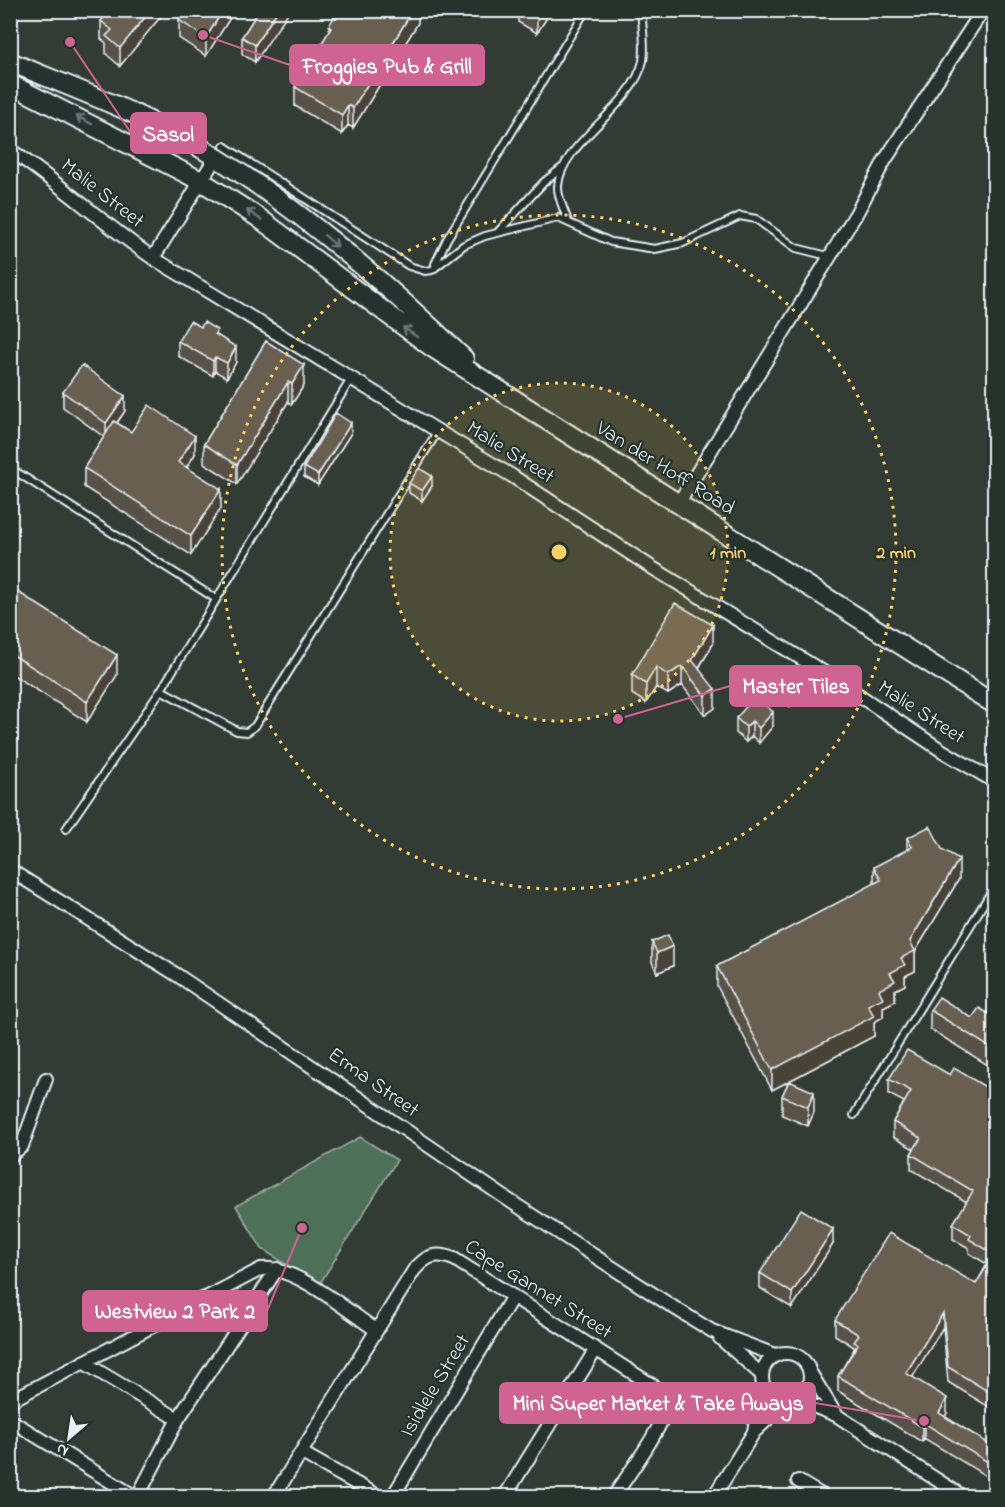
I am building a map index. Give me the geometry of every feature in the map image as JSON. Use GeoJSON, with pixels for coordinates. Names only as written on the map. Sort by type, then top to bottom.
{"type":"FeatureCollection","features":[{"type":"Feature","properties":{"kind":"main road","name":"Van der Hoff Road"},"geometry":{"type":"LineString","coordinates":[[10,62],[220,151],[317,228],[439,334],[494,387]]}},
{"type":"Feature","properties":{"kind":"main road","name":"Van der Hoff Road"},"geometry":{"type":"LineString","coordinates":[[10,84],[201,181],[259,218],[380,311],[494,387],[994,704]]}},
{"type":"Feature","properties":{"kind":"street"},"geometry":{"type":"LineString","coordinates":[[678,504],[828,256],[856,214],[885,160],[983,10]]}},
{"type":"Feature","properties":{"kind":"street","name":"Malie Street"},"geometry":{"type":"LineString","coordinates":[[10,150],[45,174],[110,229],[153,258],[438,431],[830,676],[941,750],[994,781]]}},
{"type":"Feature","properties":{"kind":"street"},"geometry":{"type":"LineString","coordinates":[[153,258],[220,151]]}},
{"type":"Feature","properties":{"kind":"street","name":"Erma Street"},"geometry":{"type":"LineString","coordinates":[[10,870],[177,975],[510,1202],[712,1330],[775,1355]]}},
{"type":"Feature","properties":{"kind":"street"},"geometry":{"type":"LineString","coordinates":[[10,1156],[22,1146],[46,1079]]}},
{"type":"Feature","properties":{"kind":"street","name":"Cape Gannet Street"},"geometry":{"type":"LineString","coordinates":[[274,1497],[414,1270],[429,1256],[437,1254],[454,1259],[652,1385],[666,1404],[666,1412],[654,1434],[614,1497]]}},
{"type":"Feature","properties":{"kind":"street"},"geometry":{"type":"LineString","coordinates":[[10,1401],[261,1269],[277,1269],[295,1277],[376,1330]]}},
{"type":"Feature","properties":{"kind":"street"},"geometry":{"type":"LineString","coordinates":[[138,1497],[178,1419],[277,1269]]}},
{"type":"Feature","properties":{"kind":"street","name":"Isidlele Street"},"geometry":{"type":"LineString","coordinates":[[393,1497],[513,1296]]}},
{"type":"Feature","properties":{"kind":"street"},"geometry":{"type":"LineString","coordinates":[[204,1298],[241,1323]]}},
{"type":"Feature","properties":{"kind":"street","name":"Erma Street"},"geometry":{"type":"LineString","coordinates":[[712,1330],[763,1380]]}},
{"type":"Feature","properties":{"kind":"street"},"geometry":{"type":"LineString","coordinates":[[505,1497],[596,1349]]}},
{"type":"Feature","properties":{"kind":"street"},"geometry":{"type":"LineString","coordinates":[[754,1432],[768,1360],[775,1355],[790,1352],[798,1355],[809,1366],[811,1374],[836,1415]]}},
{"type":"Feature","properties":{"kind":"street"},"geometry":{"type":"LineString","coordinates":[[83,1362],[178,1419]]}},
{"type":"Feature","properties":{"kind":"street"},"geometry":{"type":"LineString","coordinates":[[714,1497],[754,1432],[807,1389],[811,1374]]}},
{"type":"Feature","properties":{"kind":"street"},"geometry":{"type":"LineString","coordinates":[[763,1380],[772,1396],[836,1415],[962,1497]]}},
{"type":"Feature","properties":{"kind":"street"},"geometry":{"type":"LineString","coordinates":[[10,1420],[134,1497]]}},
{"type":"Feature","properties":{"kind":"street"},"geometry":{"type":"LineString","coordinates":[[302,1453],[378,1497]]}},
{"type":"Feature","properties":{"kind":"street"},"geometry":{"type":"LineString","coordinates":[[798,1481],[823,1497]]}},
{"type":"Feature","properties":{"kind":"lane"},"geometry":{"type":"LineString","coordinates":[[432,270],[447,239],[586,10]]}},
{"type":"Feature","properties":{"kind":"lane"},"geometry":{"type":"LineString","coordinates":[[497,232],[544,182],[563,167],[623,98],[638,73],[644,57],[641,10]]}},
{"type":"Feature","properties":{"kind":"lane"},"geometry":{"type":"LineString","coordinates":[[220,151],[409,266],[424,271],[432,270],[464,245],[497,232],[558,218],[611,242],[656,249],[683,243],[740,216],[756,219],[796,248],[828,256]]}},
{"type":"Feature","properties":{"kind":"lane"},"geometry":{"type":"LineString","coordinates":[[563,167],[558,192],[568,222]]}},
{"type":"Feature","properties":{"kind":"lane"},"geometry":{"type":"LineString","coordinates":[[66,829],[161,690],[351,378]]}},
{"type":"Feature","properties":{"kind":"lane"},"geometry":{"type":"LineString","coordinates":[[161,690],[237,731],[247,732],[255,726],[438,431]]}},
{"type":"Feature","properties":{"kind":"lane"},"geometry":{"type":"LineString","coordinates":[[10,468],[216,599]]}},
{"type":"Feature","properties":{"kind":"lane"},"geometry":{"type":"LineString","coordinates":[[854,1115],[994,887]]}},
{"type":"Feature","properties":{"kind":"green space"},"geometry":{"type":"Polygon","coordinates":[[[360,1137],[397,1160],[319,1285],[262,1249],[236,1206],[360,1137]]]}},
{"type":"Feature","properties":{"kind":"building"},"geometry":{"type":"Polygon","coordinates":[[[110,10],[151,10],[120,48],[106,36],[112,30],[101,21],[110,10]]]}},
{"type":"Feature","properties":{"kind":"building"},"geometry":{"type":"Polygon","coordinates":[[[185,10],[223,10],[206,38],[179,20],[185,10]]]}},
{"type":"Feature","properties":{"kind":"building"},"geometry":{"type":"Polygon","coordinates":[[[259,10],[278,10],[255,45],[242,37],[259,10]]]}},
{"type":"Feature","properties":{"kind":"building"},"geometry":{"type":"Polygon","coordinates":[[[338,10],[413,10],[353,108],[348,105],[342,115],[295,87],[331,28],[329,26],[338,10]]]}},
{"type":"Feature","properties":{"kind":"building"},"geometry":{"type":"Polygon","coordinates":[[[190,321],[201,327],[204,322],[217,330],[215,334],[236,347],[227,363],[215,357],[213,361],[178,341],[190,321]]]}},
{"type":"Feature","properties":{"kind":"building"},"geometry":{"type":"Polygon","coordinates":[[[266,341],[304,365],[292,384],[288,382],[237,465],[204,444],[266,341]]]}},
{"type":"Feature","properties":{"kind":"building"},"geometry":{"type":"Polygon","coordinates":[[[82,365],[125,396],[106,423],[63,392],[82,365]]]}},
{"type":"Feature","properties":{"kind":"building"},"geometry":{"type":"Polygon","coordinates":[[[149,405],[195,436],[178,462],[221,489],[191,536],[84,468],[114,421],[131,432],[149,405]]]}},
{"type":"Feature","properties":{"kind":"building"},"geometry":{"type":"Polygon","coordinates":[[[336,413],[351,423],[318,475],[304,467],[336,413]]]}},
{"type":"Feature","properties":{"kind":"building"},"geometry":{"type":"Polygon","coordinates":[[[419,468],[432,476],[422,491],[409,483],[419,468]]]}},
{"type":"Feature","properties":{"kind":"building"},"geometry":{"type":"Polygon","coordinates":[[[10,587],[117,655],[87,702],[10,653],[10,587]]]}},
{"type":"Feature","properties":{"kind":"building"},"geometry":{"type":"Polygon","coordinates":[[[675,603],[713,625],[692,660],[715,689],[705,696],[682,666],[668,675],[656,667],[646,684],[632,675],[675,603]]]}},
{"type":"Feature","properties":{"kind":"building"},"geometry":{"type":"Polygon","coordinates":[[[756,696],[773,712],[759,728],[752,721],[746,727],[736,718],[756,696]]]}},
{"type":"Feature","properties":{"kind":"building"},"geometry":{"type":"Polygon","coordinates":[[[930,826],[942,849],[959,859],[910,941],[915,951],[901,958],[905,965],[890,973],[895,981],[879,990],[883,998],[868,1005],[874,1016],[772,1070],[717,966],[881,880],[874,867],[912,847],[907,838],[930,826]]]}},
{"type":"Feature","properties":{"kind":"building"},"geometry":{"type":"Polygon","coordinates":[[[668,935],[673,946],[657,953],[652,942],[668,935]]]}},
{"type":"Feature","properties":{"kind":"building"},"geometry":{"type":"Polygon","coordinates":[[[939,997],[972,1018],[979,1008],[994,1017],[994,1050],[930,1010],[939,997]]]}},
{"type":"Feature","properties":{"kind":"building"},"geometry":{"type":"Polygon","coordinates":[[[907,1050],[950,1075],[954,1068],[994,1092],[994,1211],[988,1212],[994,1216],[994,1254],[969,1239],[971,1235],[953,1224],[973,1191],[911,1154],[921,1138],[893,1122],[911,1091],[889,1079],[907,1050]]]}},
{"type":"Feature","properties":{"kind":"building"},"geometry":{"type":"Polygon","coordinates":[[[789,1081],[814,1092],[808,1107],[782,1096],[789,1081]]]}},
{"type":"Feature","properties":{"kind":"building"},"geometry":{"type":"Polygon","coordinates":[[[801,1209],[833,1229],[792,1293],[760,1273],[801,1209]]]}},
{"type":"Feature","properties":{"kind":"building"},"geometry":{"type":"Polygon","coordinates":[[[889,1233],[976,1284],[994,1254],[994,1395],[948,1367],[943,1313],[906,1373],[947,1398],[939,1413],[994,1447],[994,1466],[924,1423],[922,1427],[838,1376],[858,1344],[854,1342],[859,1335],[835,1320],[889,1233]]]}},
{"type":"Feature","properties":{"kind":"place","name":"Froggies Pub & Grill"},"geometry":{"type":"Point","coordinates":[203,35]}},
{"type":"Feature","properties":{"kind":"place","name":"Sasol"},"geometry":{"type":"Point","coordinates":[70,42]}},
{"type":"Feature","properties":{"kind":"place","name":"Master Tiles"},"geometry":{"type":"Point","coordinates":[618,719]}},
{"type":"Feature","properties":{"kind":"place","name":"Westview 2 Park 2"},"geometry":{"type":"Point","coordinates":[302,1228]}},
{"type":"Feature","properties":{"kind":"place","name":"Mini Super Market & Take Aways"},"geometry":{"type":"Point","coordinates":[924,1421]}}]}
